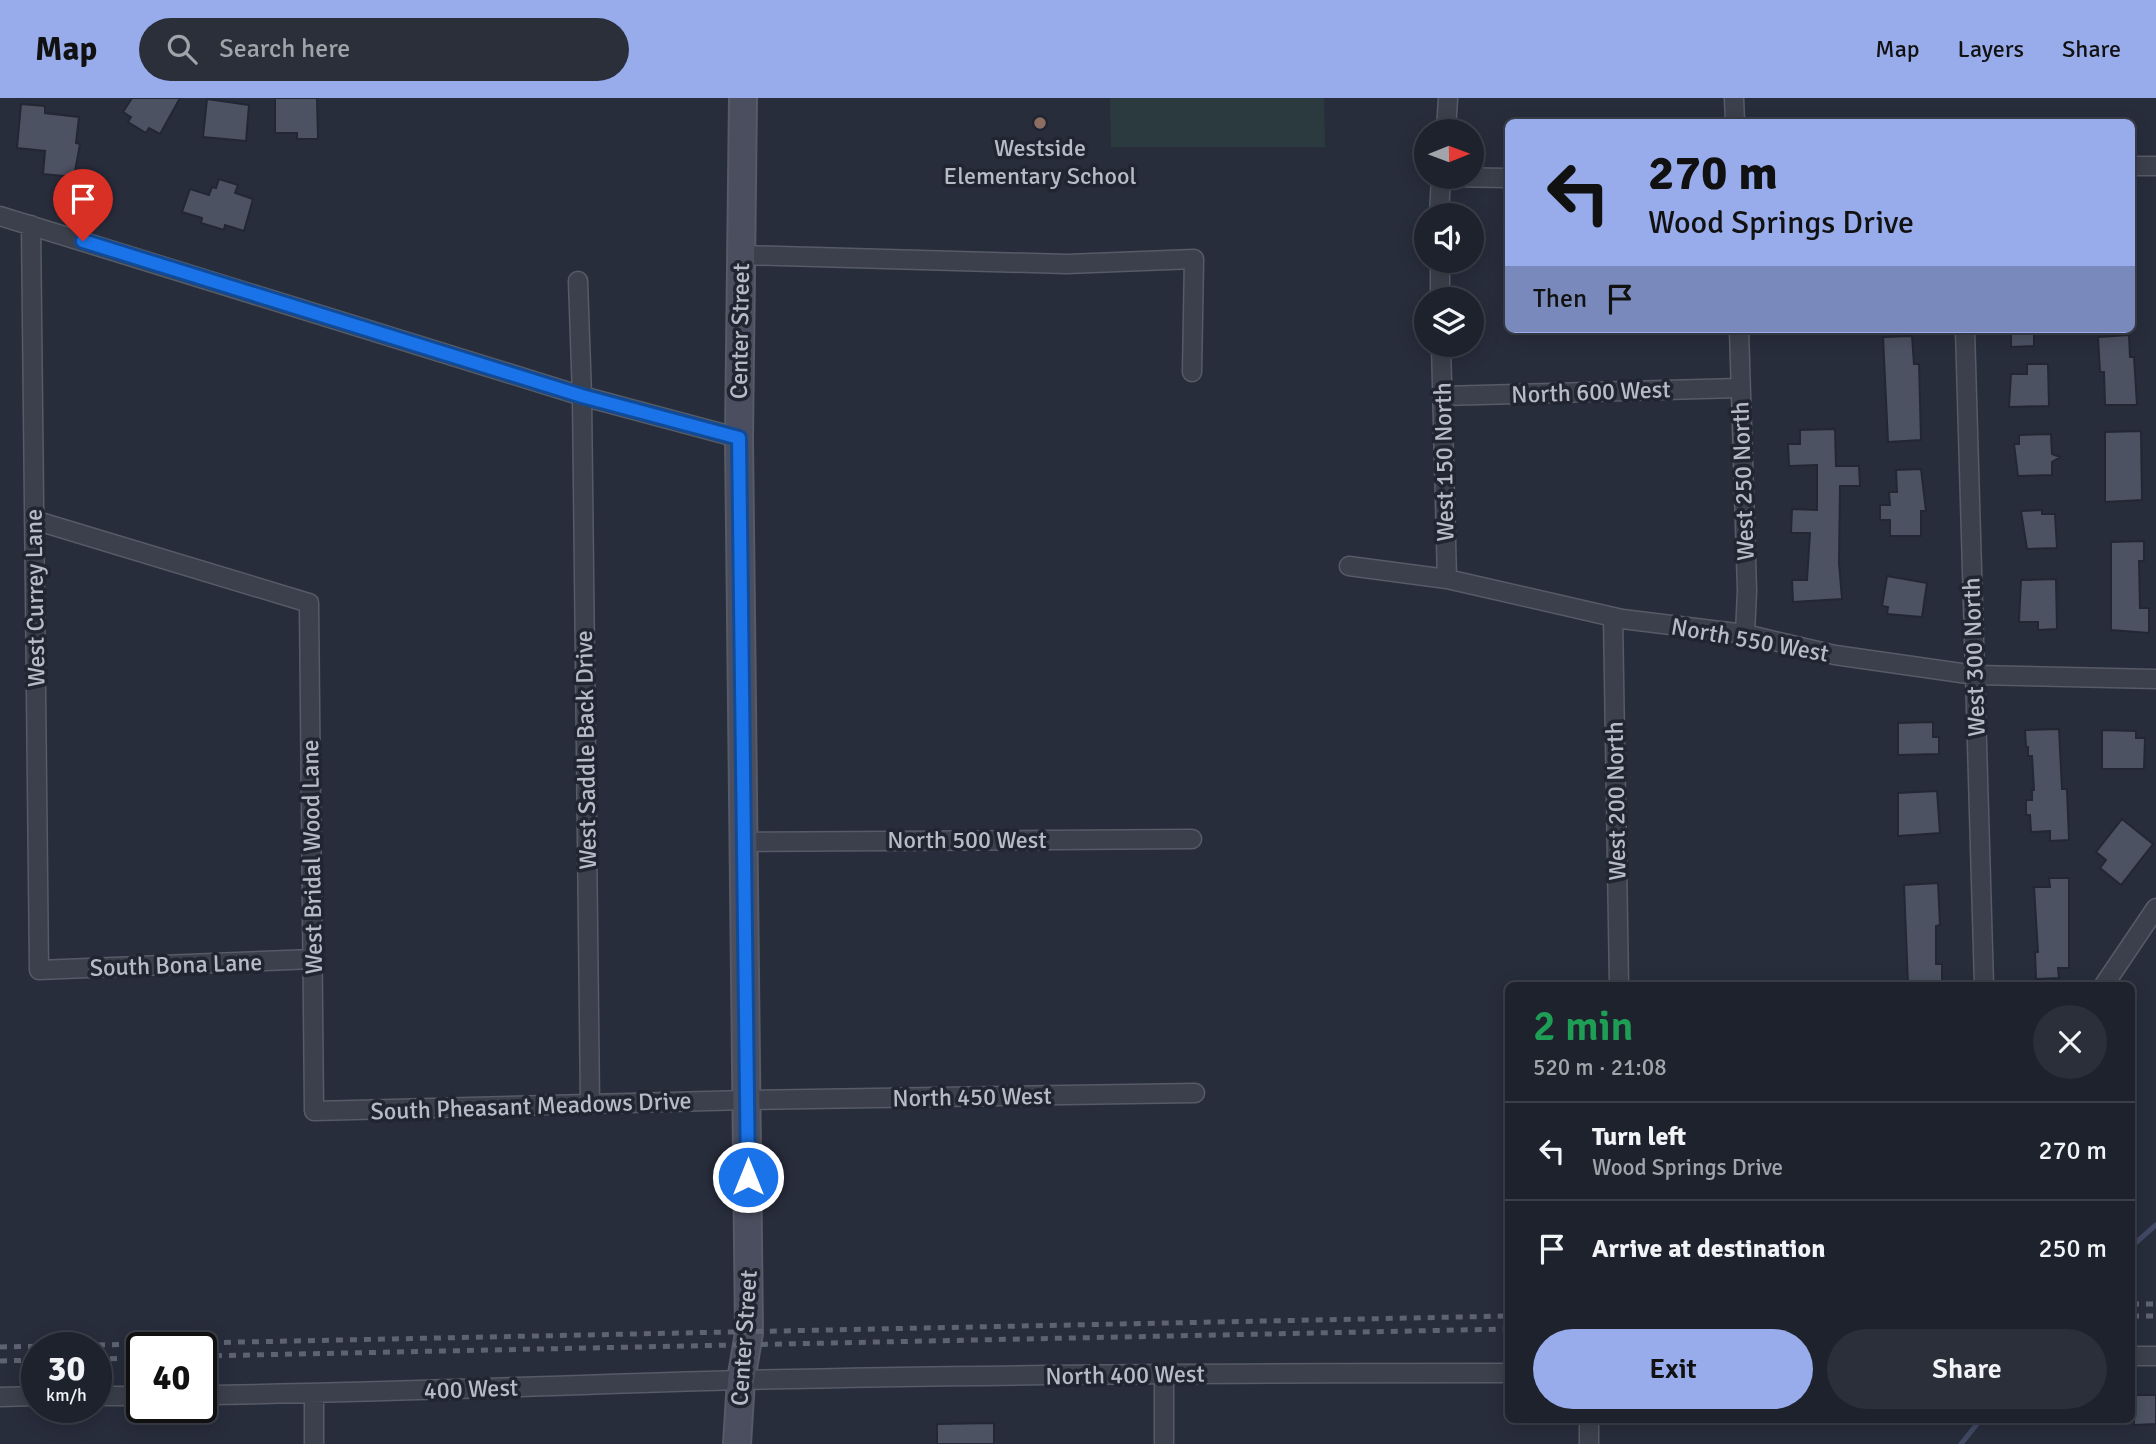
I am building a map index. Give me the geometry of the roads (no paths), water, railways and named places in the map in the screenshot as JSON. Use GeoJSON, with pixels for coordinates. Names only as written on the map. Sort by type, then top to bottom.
{"type":"FeatureCollection","features":[{"type":"Feature","properties":{"kind":"street","name":"Center Street"},"geometry":{"type":"LineString","coordinates":[[737,1444],[741,1380],[749,1333],[739,438],[743,98]]}},
{"type":"Feature","properties":{"kind":"street"},"geometry":{"type":"LineString","coordinates":[[1447,119],[1448,98]]}},
{"type":"Feature","properties":{"kind":"street"},"geometry":{"type":"LineString","coordinates":[[1734,98],[1735,119]]}},
{"type":"Feature","properties":{"kind":"street"},"geometry":{"type":"LineString","coordinates":[[2135,166],[2156,166]]}},
{"type":"Feature","properties":{"kind":"street"},"geometry":{"type":"LineString","coordinates":[[1484,178],[1505,178]]}},
{"type":"Feature","properties":{"kind":"street"},"geometry":{"type":"LineString","coordinates":[[0,216],[582,396],[739,438]]}},
{"type":"Feature","properties":{"kind":"street","name":"West Currey Lane"},"geometry":{"type":"LineString","coordinates":[[31,225],[39,970]]}},
{"type":"Feature","properties":{"kind":"street"},"geometry":{"type":"LineString","coordinates":[[741,255],[1067,264],[1194,258],[1192,372]]}},
{"type":"Feature","properties":{"kind":"street","name":"West Saddle Back Drive"},"geometry":{"type":"LineString","coordinates":[[578,281],[582,396],[590,1104]]}},
{"type":"Feature","properties":{"kind":"street","name":"West 250 North"},"geometry":{"type":"LineString","coordinates":[[1738,333],[1747,591],[1745,634]]}},
{"type":"Feature","properties":{"kind":"street","name":"West 300 North"},"geometry":{"type":"LineString","coordinates":[[1965,333],[1984,982]]}},
{"type":"Feature","properties":{"kind":"street","name":"West 150 North"},"geometry":{"type":"LineString","coordinates":[[1441,357],[1447,579]]}},
{"type":"Feature","properties":{"kind":"street","name":"North 600 West"},"geometry":{"type":"LineString","coordinates":[[1442,396],[1740,388]]}},
{"type":"Feature","properties":{"kind":"street","name":"West Bridal Wood Lane"},"geometry":{"type":"LineString","coordinates":[[34,520],[309,603],[314,1111]]}},
{"type":"Feature","properties":{"kind":"street","name":"North 550 West"},"geometry":{"type":"LineString","coordinates":[[1349,566],[1447,579],[1613,617],[1745,634],[1835,655],[1975,675],[2156,679]]}},
{"type":"Feature","properties":{"kind":"street","name":"West 200 North"},"geometry":{"type":"LineString","coordinates":[[1613,617],[1619,982]]}},
{"type":"Feature","properties":{"kind":"street","name":"North 500 West"},"geometry":{"type":"LineString","coordinates":[[743,842],[1192,839]]}},
{"type":"Feature","properties":{"kind":"street"},"geometry":{"type":"LineString","coordinates":[[2106,982],[2156,908]]}},
{"type":"Feature","properties":{"kind":"street","name":"South Bona Lane"},"geometry":{"type":"LineString","coordinates":[[39,970],[313,959]]}},
{"type":"Feature","properties":{"kind":"street","name":"North 450 West"},"geometry":{"type":"LineString","coordinates":[[748,1100],[1195,1093]]}},
{"type":"Feature","properties":{"kind":"street","name":"South Pheasant Meadows Drive"},"geometry":{"type":"LineString","coordinates":[[314,1111],[748,1100]]}},
{"type":"Feature","properties":{"kind":"street"},"geometry":{"type":"LineString","coordinates":[[2135,1356],[2156,1356]]}},
{"type":"Feature","properties":{"kind":"street","name":"North 400 West"},"geometry":{"type":"LineString","coordinates":[[741,1380],[1164,1374],[1505,1373]]}},
{"type":"Feature","properties":{"kind":"street"},"geometry":{"type":"LineString","coordinates":[[1164,1374],[1164,1444]]}},
{"type":"Feature","properties":{"kind":"street","name":"400 West"},"geometry":{"type":"LineString","coordinates":[[217,1395],[741,1380]]}},
{"type":"Feature","properties":{"kind":"street"},"geometry":{"type":"LineString","coordinates":[[314,1394],[314,1444]]}},
{"type":"Feature","properties":{"kind":"street"},"geometry":{"type":"LineString","coordinates":[[0,1397],[21,1396]]}},
{"type":"Feature","properties":{"kind":"street"},"geometry":{"type":"LineString","coordinates":[[1589,1423],[1589,1444]]}},
{"type":"Feature","properties":{"kind":"waterway"},"geometry":{"type":"LineString","coordinates":[[2135,1243],[2156,1225]]}},
{"type":"Feature","properties":{"kind":"waterway"},"geometry":{"type":"LineString","coordinates":[[1961,1444],[1978,1423]]}},
{"type":"Feature","properties":{"kind":"railway"},"geometry":{"type":"LineString","coordinates":[[2135,1304],[2156,1304]]}},
{"type":"Feature","properties":{"kind":"railway"},"geometry":{"type":"LineString","coordinates":[[0,1347],[1505,1316]]}},
{"type":"Feature","properties":{"kind":"railway"},"geometry":{"type":"LineString","coordinates":[[2135,1316],[2156,1316]]}},
{"type":"Feature","properties":{"kind":"railway"},"geometry":{"type":"LineString","coordinates":[[217,1356],[1505,1329]]}},
{"type":"Feature","properties":{"kind":"railway"},"geometry":{"type":"LineString","coordinates":[[112,1359],[126,1358]]}},
{"type":"Feature","properties":{"kind":"railway"},"geometry":{"type":"LineString","coordinates":[[0,1361],[21,1360]]}},
{"type":"Feature","properties":{"kind":"place","name":"Westside Elementary School"},"geometry":{"type":"Point","coordinates":[1040,123]}}]}
